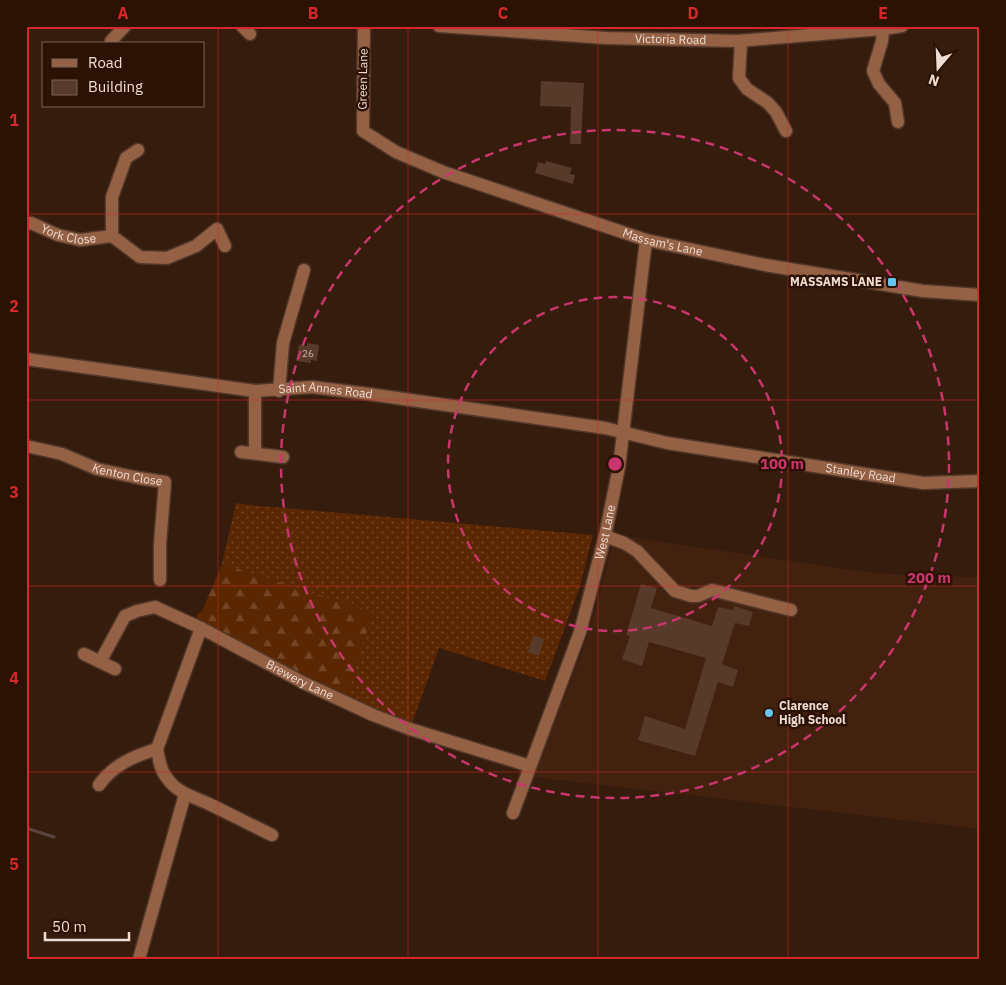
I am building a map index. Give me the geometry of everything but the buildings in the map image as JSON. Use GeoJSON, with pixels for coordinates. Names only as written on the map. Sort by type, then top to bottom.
{"type":"FeatureCollection","features":[{"type":"Feature","properties":{"kind":"street"},"geometry":{"type":"LineString","coordinates":[[111,41],[126,26]]}},
{"type":"Feature","properties":{"kind":"street","name":"Green Lane"},"geometry":{"type":"LineString","coordinates":[[363,131],[364,26]]}},
{"type":"Feature","properties":{"kind":"street","name":"Victoria Road"},"geometry":{"type":"LineString","coordinates":[[439,26],[606,38],[741,41],[902,26]]}},
{"type":"Feature","properties":{"kind":"street"},"geometry":{"type":"LineString","coordinates":[[884,29],[873,71],[879,84],[895,103],[898,122]]}},
{"type":"Feature","properties":{"kind":"street"},"geometry":{"type":"LineString","coordinates":[[741,41],[739,78],[747,89],[768,103],[776,112],[786,131]]}},
{"type":"Feature","properties":{"kind":"street","name":"Massam's Lane"},"geometry":{"type":"LineString","coordinates":[[363,131],[396,152],[443,172],[646,240],[765,265],[923,291],[980,295]]}},
{"type":"Feature","properties":{"kind":"street","name":"York Close"},"geometry":{"type":"LineString","coordinates":[[112,236],[112,197],[121,154],[138,150]]}},
{"type":"Feature","properties":{"kind":"street","name":"York Close"},"geometry":{"type":"LineString","coordinates":[[26,224],[31,223],[58,234],[80,240],[112,236],[140,256],[167,258],[196,246],[217,229],[225,246]]}},
{"type":"Feature","properties":{"kind":"street","name":"West Lane"},"geometry":{"type":"LineString","coordinates":[[513,813],[580,632],[605,536],[624,433],[646,240]]}},
{"type":"Feature","properties":{"kind":"street"},"geometry":{"type":"LineString","coordinates":[[279,391],[283,343],[304,270]]}},
{"type":"Feature","properties":{"kind":"street","name":"Saint Annes Road"},"geometry":{"type":"LineString","coordinates":[[26,359],[255,391],[279,391],[312,387],[369,394],[605,428],[624,433]]}},
{"type":"Feature","properties":{"kind":"street"},"geometry":{"type":"LineString","coordinates":[[255,391],[255,453]]}},
{"type":"Feature","properties":{"kind":"street","name":"Stanley Road"},"geometry":{"type":"LineString","coordinates":[[624,433],[668,443],[760,459],[923,483],[980,481]]}},
{"type":"Feature","properties":{"kind":"street","name":"Kenton Close"},"geometry":{"type":"LineString","coordinates":[[26,446],[62,454],[97,468],[165,482],[160,544],[160,580]]}},
{"type":"Feature","properties":{"kind":"street"},"geometry":{"type":"LineString","coordinates":[[241,452],[283,457]]}},
{"type":"Feature","properties":{"kind":"street"},"geometry":{"type":"LineString","coordinates":[[605,536],[624,543],[637,551],[675,591],[698,596],[712,590],[792,610]]}},
{"type":"Feature","properties":{"kind":"street","name":"Brewery Lane"},"geometry":{"type":"LineString","coordinates":[[100,662],[125,616],[155,607],[201,628],[304,683],[373,715],[530,766]]}},
{"type":"Feature","properties":{"kind":"street"},"geometry":{"type":"LineString","coordinates":[[201,628],[157,749],[160,764],[166,778],[177,789],[272,835]]}},
{"type":"Feature","properties":{"kind":"street"},"geometry":{"type":"LineString","coordinates":[[84,654],[115,669]]}},
{"type":"Feature","properties":{"kind":"street"},"geometry":{"type":"LineString","coordinates":[[99,785],[107,774],[130,758],[157,749]]}},
{"type":"Feature","properties":{"kind":"street"},"geometry":{"type":"LineString","coordinates":[[139,959],[185,794]]}},
{"type":"Feature","properties":{"kind":"shaded area","name":"Clarence High School"},"geometry":{"type":"Polygon","coordinates":[[[615,535],[873,573],[980,577],[980,829],[533,777],[582,652],[595,612],[615,535]]]}},
{"type":"Feature","properties":{"kind":"green space"},"geometry":{"type":"Polygon","coordinates":[[[236,503],[593,535],[579,589],[545,681],[439,648],[410,729],[344,701],[222,564],[236,503]]]}},
{"type":"Feature","properties":{"kind":"green space"},"geometry":{"type":"Polygon","coordinates":[[[222,564],[373,612],[344,701],[201,628],[196,616],[202,611],[222,564]]]}},
{"type":"Feature","properties":{"kind":"waterway"},"geometry":{"type":"LineString","coordinates":[[26,828],[54,837]]}},
{"type":"Feature","properties":{"kind":"place","name":"MASSAMS LANE"},"geometry":{"type":"Point","coordinates":[892,282]}},
{"type":"Feature","properties":{"kind":"place","name":"Clarence High School"},"geometry":{"type":"Point","coordinates":[769,713]}}]}
